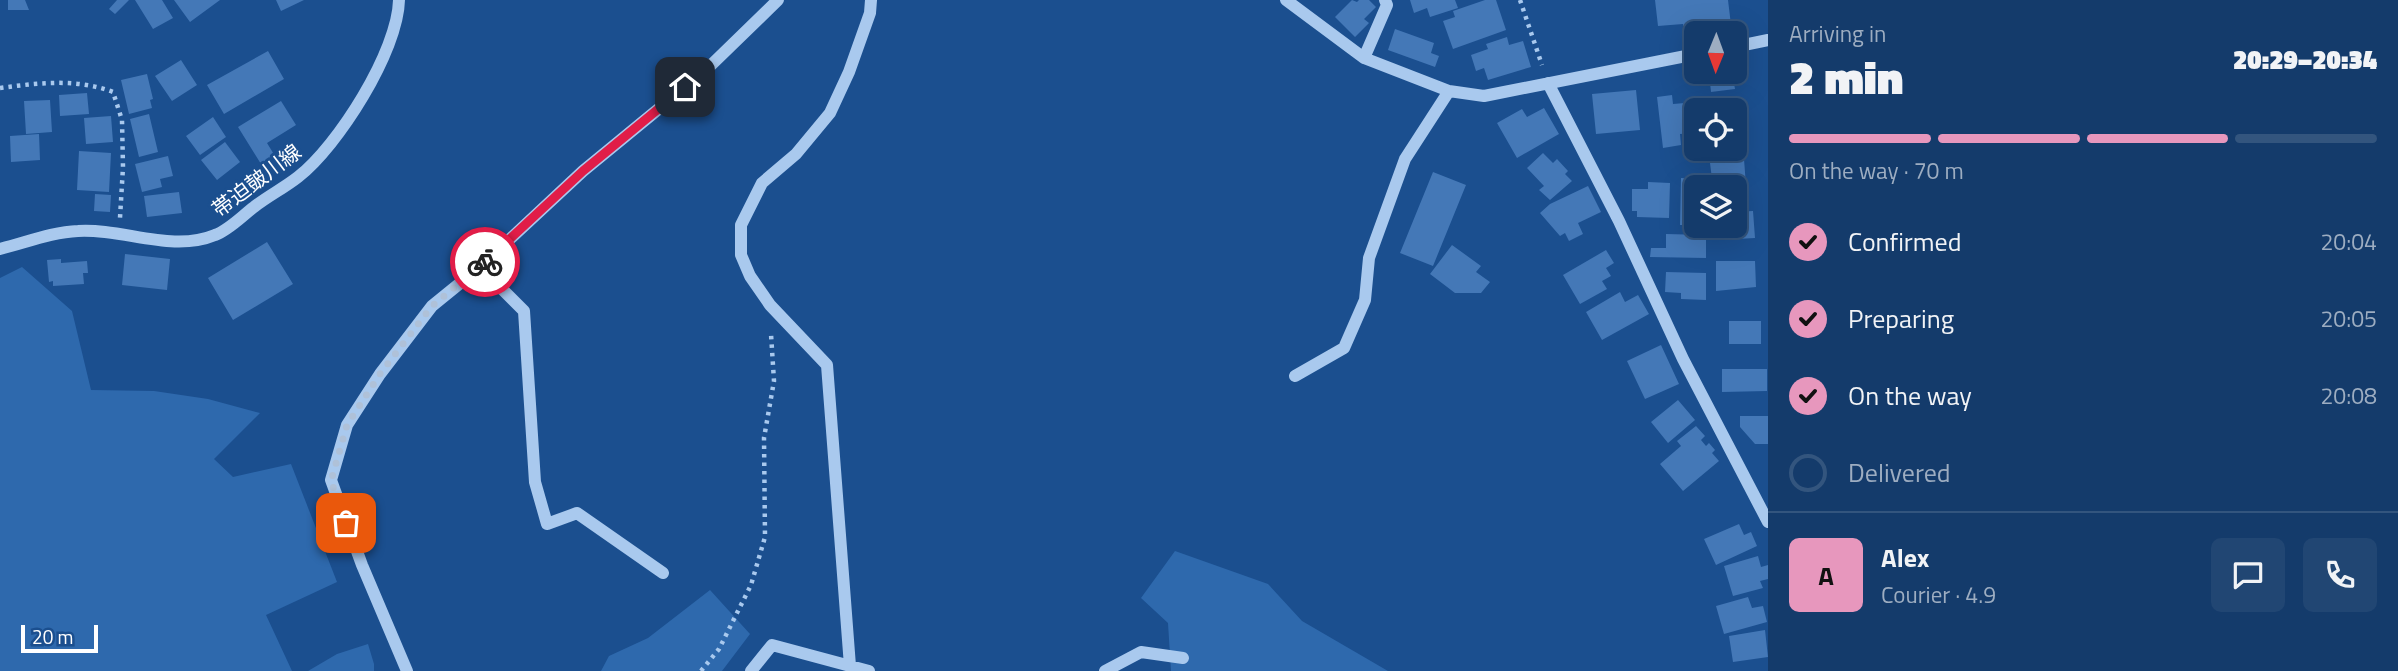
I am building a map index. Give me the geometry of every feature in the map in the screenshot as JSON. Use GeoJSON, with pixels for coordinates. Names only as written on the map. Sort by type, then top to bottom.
{"type":"FeatureCollection","features":[{"type":"Feature","properties":{"kind":"street","name":"帯迫皷川線"},"geometry":{"type":"LineString","coordinates":[[0,249],[76,231],[119,232],[180,242],[216,235],[299,176],[326,149],[369,87],[399,16],[399,0]]}},
{"type":"Feature","properties":{"kind":"street"},"geometry":{"type":"LineString","coordinates":[[407,671],[362,565],[331,481],[347,425],[380,374],[432,306],[480,267],[583,171],[706,70],[778,0]]}},
{"type":"Feature","properties":{"kind":"street"},"geometry":{"type":"LineString","coordinates":[[850,666],[827,365],[769,305],[750,275],[741,255],[741,225],[762,183],[796,154],[830,113],[849,72],[870,13],[871,0]]}},
{"type":"Feature","properties":{"kind":"street"},"geometry":{"type":"LineString","coordinates":[[1286,0],[1364,58],[1448,91],[1484,96],[1684,56]]}},
{"type":"Feature","properties":{"kind":"street"},"geometry":{"type":"LineString","coordinates":[[1364,58],[1387,5],[1385,0]]}},
{"type":"Feature","properties":{"kind":"street"},"geometry":{"type":"LineString","coordinates":[[1747,44],[1768,40]]}},
{"type":"Feature","properties":{"kind":"street"},"geometry":{"type":"LineString","coordinates":[[1548,83],[1619,221],[1683,359],[1768,522]]}},
{"type":"Feature","properties":{"kind":"street"},"geometry":{"type":"LineString","coordinates":[[1295,376],[1345,348],[1366,300],[1369,258],[1405,159],[1448,91]]}},
{"type":"Feature","properties":{"kind":"street"},"geometry":{"type":"LineString","coordinates":[[480,267],[524,311],[535,482],[547,524],[577,513],[663,573]]}},
{"type":"Feature","properties":{"kind":"street"},"geometry":{"type":"LineString","coordinates":[[751,671],[772,645],[869,671]]}},
{"type":"Feature","properties":{"kind":"street"},"geometry":{"type":"LineString","coordinates":[[1105,671],[1141,652],[1183,658]]}},
{"type":"Feature","properties":{"kind":"path"},"geometry":{"type":"LineString","coordinates":[[1520,0],[1548,83]]}},
{"type":"Feature","properties":{"kind":"path"},"geometry":{"type":"LineString","coordinates":[[0,88],[48,81],[97,86],[113,92],[122,120],[123,167],[119,232]]}},
{"type":"Feature","properties":{"kind":"path"},"geometry":{"type":"LineString","coordinates":[[701,671],[719,649],[751,584],[765,537],[764,438],[774,381],[769,305]]}},
{"type":"Feature","properties":{"kind":"shaded area"},"geometry":{"type":"Polygon","coordinates":[[[22,267],[72,311],[91,390],[154,391],[208,399],[260,413],[214,459],[233,477],[291,464],[337,582],[266,615],[292,671],[0,671],[0,278],[22,267]]]}},
{"type":"Feature","properties":{"kind":"shaded area"},"geometry":{"type":"Polygon","coordinates":[[[1175,551],[1268,584],[1302,621],[1388,671],[1171,671],[1168,623],[1141,598],[1175,551]]]}},
{"type":"Feature","properties":{"kind":"shaded area"},"geometry":{"type":"Polygon","coordinates":[[[710,590],[750,634],[722,671],[601,671],[609,656],[648,638],[710,590]]]}},
{"type":"Feature","properties":{"kind":"shaded area"},"geometry":{"type":"Polygon","coordinates":[[[368,644],[374,671],[308,671],[337,654],[368,644]]]}},
{"type":"Feature","properties":{"kind":"building"},"geometry":{"type":"Polygon","coordinates":[[[8,0],[25,0],[29,10],[8,10],[8,0]]]}},
{"type":"Feature","properties":{"kind":"building"},"geometry":{"type":"Polygon","coordinates":[[[117,0],[129,0],[115,14],[109,9],[117,0]]]}},
{"type":"Feature","properties":{"kind":"building"},"geometry":{"type":"Polygon","coordinates":[[[135,0],[162,0],[173,18],[153,29],[135,0]]]}},
{"type":"Feature","properties":{"kind":"building"},"geometry":{"type":"Polygon","coordinates":[[[174,0],[220,0],[190,22],[174,0]]]}},
{"type":"Feature","properties":{"kind":"building"},"geometry":{"type":"Polygon","coordinates":[[[276,0],[304,0],[281,11],[276,0]]]}},
{"type":"Feature","properties":{"kind":"building"},"geometry":{"type":"Polygon","coordinates":[[[1352,0],[1369,0],[1376,7],[1364,19],[1369,23],[1355,37],[1335,17],[1352,0]]]}},
{"type":"Feature","properties":{"kind":"building"},"geometry":{"type":"Polygon","coordinates":[[[1410,0],[1455,0],[1458,8],[1430,17],[1427,8],[1414,13],[1410,0]]]}},
{"type":"Feature","properties":{"kind":"building"},"geometry":{"type":"Polygon","coordinates":[[[1485,0],[1496,0],[1506,30],[1453,49],[1443,21],[1455,17],[1453,11],[1485,0]]]}},
{"type":"Feature","properties":{"kind":"building"},"geometry":{"type":"Polygon","coordinates":[[[1655,0],[1728,0],[1731,21],[1684,21],[1683,30],[1683,24],[1658,26],[1655,0]]]}},
{"type":"Feature","properties":{"kind":"building"},"geometry":{"type":"Polygon","coordinates":[[[1395,29],[1434,43],[1431,53],[1439,56],[1435,67],[1388,50],[1395,29]]]}},
{"type":"Feature","properties":{"kind":"building"},"geometry":{"type":"Polygon","coordinates":[[[1507,37],[1509,45],[1523,41],[1531,67],[1488,80],[1484,68],[1476,71],[1471,55],[1488,49],[1486,44],[1507,37]]]}},
{"type":"Feature","properties":{"kind":"building"},"geometry":{"type":"Polygon","coordinates":[[[268,51],[284,79],[224,114],[207,85],[268,51]]]}},
{"type":"Feature","properties":{"kind":"building"},"geometry":{"type":"Polygon","coordinates":[[[181,60],[197,85],[172,101],[155,76],[181,60]]]}},
{"type":"Feature","properties":{"kind":"building"},"geometry":{"type":"Polygon","coordinates":[[[147,74],[153,99],[150,100],[152,108],[129,114],[121,80],[147,74]]]}},
{"type":"Feature","properties":{"kind":"building"},"geometry":{"type":"Polygon","coordinates":[[[1710,84],[1734,84],[1735,89],[1711,92],[1710,84]]]}},
{"type":"Feature","properties":{"kind":"building"},"geometry":{"type":"Polygon","coordinates":[[[1636,90],[1640,130],[1596,134],[1592,94],[1636,90]]]}},
{"type":"Feature","properties":{"kind":"building"},"geometry":{"type":"Polygon","coordinates":[[[87,93],[89,114],[60,116],[59,95],[87,93]]]}},
{"type":"Feature","properties":{"kind":"building"},"geometry":{"type":"Polygon","coordinates":[[[1672,95],[1673,104],[1684,103],[1684,134],[1680,134],[1681,145],[1663,148],[1657,97],[1672,95]]]}},
{"type":"Feature","properties":{"kind":"building"},"geometry":{"type":"Polygon","coordinates":[[[50,100],[52,132],[26,134],[24,101],[50,100]]]}},
{"type":"Feature","properties":{"kind":"building"},"geometry":{"type":"Polygon","coordinates":[[[281,101],[296,125],[267,143],[275,156],[261,164],[238,127],[281,101]]]}},
{"type":"Feature","properties":{"kind":"building"},"geometry":{"type":"Polygon","coordinates":[[[1544,108],[1559,134],[1517,158],[1497,123],[1522,109],[1527,117],[1544,108]]]}},
{"type":"Feature","properties":{"kind":"building"},"geometry":{"type":"Polygon","coordinates":[[[149,114],[158,152],[139,157],[130,119],[149,114]]]}},
{"type":"Feature","properties":{"kind":"building"},"geometry":{"type":"Polygon","coordinates":[[[111,116],[113,142],[86,144],[84,118],[111,116]]]}},
{"type":"Feature","properties":{"kind":"building"},"geometry":{"type":"Polygon","coordinates":[[[213,117],[226,137],[200,155],[186,136],[213,117]]]}},
{"type":"Feature","properties":{"kind":"building"},"geometry":{"type":"Polygon","coordinates":[[[39,134],[40,160],[11,162],[10,136],[39,134]]]}},
{"type":"Feature","properties":{"kind":"building"},"geometry":{"type":"Polygon","coordinates":[[[225,142],[240,162],[217,180],[201,160],[225,142]]]}},
{"type":"Feature","properties":{"kind":"building"},"geometry":{"type":"Polygon","coordinates":[[[79,151],[111,153],[109,192],[77,190],[79,151]]]}},
{"type":"Feature","properties":{"kind":"building"},"geometry":{"type":"Polygon","coordinates":[[[1543,153],[1553,163],[1557,159],[1568,171],[1565,174],[1572,181],[1550,200],[1539,190],[1544,186],[1527,168],[1543,153]]]}},
{"type":"Feature","properties":{"kind":"building"},"geometry":{"type":"Polygon","coordinates":[[[168,156],[173,176],[160,179],[162,187],[142,192],[135,164],[168,156]]]}},
{"type":"Feature","properties":{"kind":"building"},"geometry":{"type":"Polygon","coordinates":[[[1744,161],[1745,175],[1712,175],[1710,163],[1744,161]]]}},
{"type":"Feature","properties":{"kind":"building"},"geometry":{"type":"Polygon","coordinates":[[[1433,172],[1466,185],[1433,266],[1400,253],[1433,172]]]}},
{"type":"Feature","properties":{"kind":"building"},"geometry":{"type":"Polygon","coordinates":[[[1681,178],[1684,178],[1684,225],[1680,225],[1681,178]]]}},
{"type":"Feature","properties":{"kind":"building"},"geometry":{"type":"Polygon","coordinates":[[[1648,182],[1670,183],[1669,218],[1637,217],[1637,211],[1632,211],[1632,189],[1648,189],[1648,182]]]}},
{"type":"Feature","properties":{"kind":"building"},"geometry":{"type":"Polygon","coordinates":[[[1588,186],[1601,212],[1578,223],[1583,234],[1569,241],[1565,233],[1560,236],[1540,213],[1550,204],[1588,186]]]}},
{"type":"Feature","properties":{"kind":"building"},"geometry":{"type":"Polygon","coordinates":[[[179,192],[182,213],[147,217],[144,196],[179,192]]]}},
{"type":"Feature","properties":{"kind":"building"},"geometry":{"type":"Polygon","coordinates":[[[95,194],[111,195],[110,212],[94,211],[95,194]]]}},
{"type":"Feature","properties":{"kind":"building"},"geometry":{"type":"Polygon","coordinates":[[[1747,211],[1753,211],[1755,238],[1718,240],[1747,238],[1747,211]]]}},
{"type":"Feature","properties":{"kind":"building"},"geometry":{"type":"Polygon","coordinates":[[[1666,234],[1684,234],[1684,238],[1706,238],[1706,258],[1650,257],[1651,248],[1666,248],[1666,234]]]}},
{"type":"Feature","properties":{"kind":"building"},"geometry":{"type":"Polygon","coordinates":[[[267,242],[293,284],[233,320],[208,278],[267,242]]]}},
{"type":"Feature","properties":{"kind":"building"},"geometry":{"type":"Polygon","coordinates":[[[1452,245],[1481,266],[1476,272],[1490,282],[1481,293],[1455,293],[1430,274],[1452,245]]]}},
{"type":"Feature","properties":{"kind":"building"},"geometry":{"type":"Polygon","coordinates":[[[1606,250],[1614,263],[1606,268],[1611,276],[1602,281],[1607,289],[1580,304],[1563,275],[1606,250]]]}},
{"type":"Feature","properties":{"kind":"building"},"geometry":{"type":"Polygon","coordinates":[[[125,254],[170,259],[167,290],[122,285],[125,254]]]}},
{"type":"Feature","properties":{"kind":"building"},"geometry":{"type":"Polygon","coordinates":[[[61,259],[61,263],[87,261],[88,273],[83,273],[84,284],[53,286],[53,281],[49,282],[47,260],[61,259]]]}},
{"type":"Feature","properties":{"kind":"building"},"geometry":{"type":"Polygon","coordinates":[[[1716,261],[1755,261],[1756,287],[1716,291],[1716,261]]]}},
{"type":"Feature","properties":{"kind":"building"},"geometry":{"type":"Polygon","coordinates":[[[1666,272],[1706,273],[1706,300],[1681,299],[1681,293],[1665,292],[1666,272]]]}},
{"type":"Feature","properties":{"kind":"building"},"geometry":{"type":"Polygon","coordinates":[[[1620,292],[1625,302],[1638,295],[1649,314],[1602,340],[1586,312],[1620,292]]]}},
{"type":"Feature","properties":{"kind":"building"},"geometry":{"type":"Polygon","coordinates":[[[1729,321],[1761,321],[1761,344],[1729,344],[1729,321]]]}},
{"type":"Feature","properties":{"kind":"building"},"geometry":{"type":"Polygon","coordinates":[[[1661,345],[1679,384],[1645,399],[1627,361],[1661,345]]]}},
{"type":"Feature","properties":{"kind":"building"},"geometry":{"type":"Polygon","coordinates":[[[1722,369],[1767,369],[1767,391],[1722,392],[1722,369]]]}},
{"type":"Feature","properties":{"kind":"building"},"geometry":{"type":"Polygon","coordinates":[[[1678,400],[1695,420],[1668,443],[1651,422],[1678,400]]]}},
{"type":"Feature","properties":{"kind":"building"},"geometry":{"type":"Polygon","coordinates":[[[1740,416],[1768,416],[1768,444],[1755,444],[1740,427],[1740,416]]]}},
{"type":"Feature","properties":{"kind":"building"},"geometry":{"type":"Polygon","coordinates":[[[1696,426],[1705,436],[1701,440],[1706,446],[1709,443],[1715,450],[1712,453],[1719,461],[1683,491],[1660,464],[1681,446],[1677,441],[1696,426]]]}},
{"type":"Feature","properties":{"kind":"building"},"geometry":{"type":"Polygon","coordinates":[[[1739,524],[1744,535],[1751,532],[1757,546],[1716,565],[1704,539],[1739,524]]]}},
{"type":"Feature","properties":{"kind":"building"},"geometry":{"type":"Polygon","coordinates":[[[1758,556],[1761,567],[1768,565],[1768,579],[1760,581],[1763,588],[1733,596],[1724,566],[1758,556]]]}},
{"type":"Feature","properties":{"kind":"building"},"geometry":{"type":"Polygon","coordinates":[[[1748,597],[1752,608],[1763,606],[1767,622],[1724,634],[1716,606],[1748,597]]]}},
{"type":"Feature","properties":{"kind":"building"},"geometry":{"type":"Polygon","coordinates":[[[1765,630],[1768,657],[1733,662],[1729,636],[1765,630]]]}},
{"type":"Feature","properties":{"kind":"way so far"},"geometry":{"type":"LineString","coordinates":[[346,523],[331,481],[347,425],[380,374],[432,306],[485,262]]}},
{"type":"Feature","properties":{"kind":"route"},"geometry":{"type":"LineString","coordinates":[[485,262],[583,171],[685,87]]}}]}
